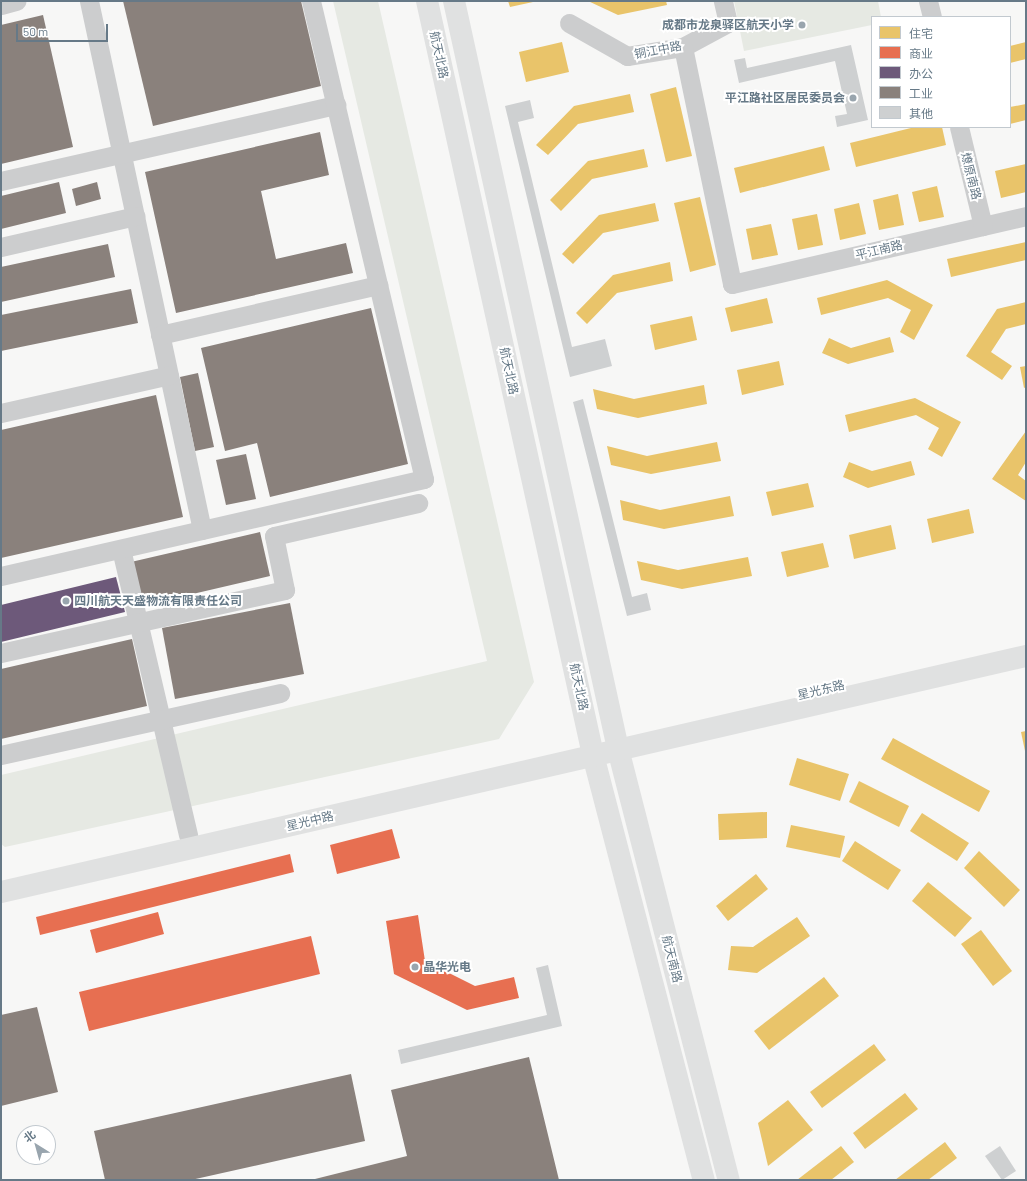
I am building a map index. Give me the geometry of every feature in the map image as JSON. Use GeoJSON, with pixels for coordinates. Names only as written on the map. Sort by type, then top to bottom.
{"type":"FeatureCollection","features":[{"type":"Feature","properties":{"kind":"main road","name":"航天北路"},"geometry":{"type":"LineString","coordinates":[[427,1],[592,748]]}},
{"type":"Feature","properties":{"kind":"main road"},"geometry":{"type":"LineString","coordinates":[[454,1],[617,743]]}},
{"type":"Feature","properties":{"kind":"main road","name":"星光东路"},"geometry":{"type":"LineString","coordinates":[[617,743],[1026,642]]}},
{"type":"Feature","properties":{"kind":"main road","name":"星光东路"},"geometry":{"type":"LineString","coordinates":[[617,743],[1026,656]]}},
{"type":"Feature","properties":{"kind":"main road","name":"星光中路"},"geometry":{"type":"LineString","coordinates":[[1,877],[188,835],[617,743]]}},
{"type":"Feature","properties":{"kind":"main road","name":"航天南路"},"geometry":{"type":"LineString","coordinates":[[617,743],[729,1180]]}},
{"type":"Feature","properties":{"kind":"main road","name":"星光中路"},"geometry":{"type":"LineString","coordinates":[[1,892],[592,748]]}},
{"type":"Feature","properties":{"kind":"main road","name":"航天南路"},"geometry":{"type":"LineString","coordinates":[[592,748],[704,1180]]}},
{"type":"Feature","properties":{"kind":"street"},"geometry":{"type":"LineString","coordinates":[[1,4],[16,1]]}},
{"type":"Feature","properties":{"kind":"street"},"geometry":{"type":"LineString","coordinates":[[89,1],[202,530]]}},
{"type":"Feature","properties":{"kind":"street"},"geometry":{"type":"LineString","coordinates":[[1,576],[424,479],[311,1]]}},
{"type":"Feature","properties":{"kind":"street","name":"铜江中路"},"geometry":{"type":"LineString","coordinates":[[568,23],[628,56],[683,47],[728,23],[723,1]]}},
{"type":"Feature","properties":{"kind":"street"},"geometry":{"type":"LineString","coordinates":[[928,1],[932,16]]}},
{"type":"Feature","properties":{"kind":"street","name":"平江南路"},"geometry":{"type":"LineString","coordinates":[[683,47],[732,284],[1026,216]]}},
{"type":"Feature","properties":{"kind":"street"},"geometry":{"type":"LineString","coordinates":[[1,181],[336,105]]}},
{"type":"Feature","properties":{"kind":"street","name":"燎原南路"},"geometry":{"type":"LineString","coordinates":[[959,128],[983,226]]}},
{"type":"Feature","properties":{"kind":"street"},"geometry":{"type":"LineString","coordinates":[[1,247],[135,216]]}},
{"type":"Feature","properties":{"kind":"street"},"geometry":{"type":"LineString","coordinates":[[160,335],[378,285]]}},
{"type":"Feature","properties":{"kind":"street"},"geometry":{"type":"LineString","coordinates":[[1,413],[169,375]]}},
{"type":"Feature","properties":{"kind":"street"},"geometry":{"type":"LineString","coordinates":[[1,653],[285,590],[274,536],[418,503]]}},
{"type":"Feature","properties":{"kind":"street"},"geometry":{"type":"LineString","coordinates":[[121,549],[188,835]]}},
{"type":"Feature","properties":{"kind":"street"},"geometry":{"type":"LineString","coordinates":[[1,755],[280,693]]}},
{"type":"Feature","properties":{"kind":"shaded area"},"geometry":{"type":"Polygon","coordinates":[[[333,1],[378,1],[534,682],[499,739],[5,847],[1,844],[1,775],[487,661],[333,1]]]}},
{"type":"Feature","properties":{"kind":"shaded area","name":"成都市龙泉驿区航天小学"},"geometry":{"type":"Polygon","coordinates":[[[734,1],[878,1],[881,16],[871,16],[871,25],[744,51],[734,1]]]}},
{"type":"Feature","properties":{"kind":"building: 住宅"},"geometry":{"type":"Polygon","coordinates":[[[508,1],[532,1],[533,2],[510,7],[508,1]]]}},
{"type":"Feature","properties":{"kind":"building: 住宅"},"geometry":{"type":"Polygon","coordinates":[[[588,1],[666,1],[667,5],[618,15],[588,1]]]}},
{"type":"Feature","properties":{"kind":"building: 住宅"},"geometry":{"type":"Polygon","coordinates":[[[562,42],[569,72],[526,82],[519,52],[562,42]]]}},
{"type":"Feature","properties":{"kind":"building: 住宅"},"geometry":{"type":"Polygon","coordinates":[[[1026,42],[1026,59],[1011,63],[1011,46],[1026,42]]]}},
{"type":"Feature","properties":{"kind":"building: 住宅"},"geometry":{"type":"Polygon","coordinates":[[[676,87],[692,156],[666,162],[650,94],[676,87]]]}},
{"type":"Feature","properties":{"kind":"building: 住宅"},"geometry":{"type":"Polygon","coordinates":[[[630,94],[634,112],[578,124],[548,155],[536,145],[574,106],[630,94]]]}},
{"type":"Feature","properties":{"kind":"building: 住宅"},"geometry":{"type":"Polygon","coordinates":[[[1026,104],[1026,120],[1011,124],[1011,107],[1026,104]]]}},
{"type":"Feature","properties":{"kind":"building: 住宅"},"geometry":{"type":"Polygon","coordinates":[[[911,128],[942,128],[946,145],[856,167],[850,143],[911,128]]]}},
{"type":"Feature","properties":{"kind":"building: 住宅"},"geometry":{"type":"Polygon","coordinates":[[[824,146],[830,170],[740,193],[734,168],[824,146]]]}},
{"type":"Feature","properties":{"kind":"building: 住宅"},"geometry":{"type":"Polygon","coordinates":[[[644,149],[648,167],[592,179],[561,211],[550,200],[588,161],[644,149]]]}},
{"type":"Feature","properties":{"kind":"building: 住宅"},"geometry":{"type":"Polygon","coordinates":[[[1026,164],[1026,192],[1001,198],[995,171],[1026,164]]]}},
{"type":"Feature","properties":{"kind":"building: 住宅"},"geometry":{"type":"Polygon","coordinates":[[[937,186],[944,217],[919,222],[912,192],[937,186]]]}},
{"type":"Feature","properties":{"kind":"building: 住宅"},"geometry":{"type":"Polygon","coordinates":[[[898,194],[904,225],[879,230],[873,200],[898,194]]]}},
{"type":"Feature","properties":{"kind":"building: 住宅"},"geometry":{"type":"Polygon","coordinates":[[[700,197],[716,265],[690,272],[674,203],[700,197]]]}},
{"type":"Feature","properties":{"kind":"building: 住宅"},"geometry":{"type":"Polygon","coordinates":[[[655,203],[659,221],[603,233],[573,264],[562,254],[599,215],[655,203]]]}},
{"type":"Feature","properties":{"kind":"building: 住宅"},"geometry":{"type":"Polygon","coordinates":[[[859,203],[866,234],[840,240],[834,209],[859,203]]]}},
{"type":"Feature","properties":{"kind":"building: 住宅"},"geometry":{"type":"Polygon","coordinates":[[[817,214],[823,245],[798,250],[792,219],[817,214]]]}},
{"type":"Feature","properties":{"kind":"building: 住宅"},"geometry":{"type":"Polygon","coordinates":[[[771,224],[778,255],[752,260],[746,229],[771,224]]]}},
{"type":"Feature","properties":{"kind":"building: 住宅"},"geometry":{"type":"Polygon","coordinates":[[[1026,242],[1026,260],[951,277],[947,259],[1026,242]]]}},
{"type":"Feature","properties":{"kind":"building: 住宅"},"geometry":{"type":"Polygon","coordinates":[[[670,262],[673,281],[617,293],[587,324],[576,313],[613,275],[670,262]]]}},
{"type":"Feature","properties":{"kind":"building: 住宅"},"geometry":{"type":"Polygon","coordinates":[[[887,280],[933,305],[914,340],[900,332],[911,310],[888,298],[821,315],[817,298],[887,280]]]}},
{"type":"Feature","properties":{"kind":"building: 住宅"},"geometry":{"type":"Polygon","coordinates":[[[767,298],[773,323],[731,332],[725,308],[767,298]]]}},
{"type":"Feature","properties":{"kind":"building: 住宅"},"geometry":{"type":"Polygon","coordinates":[[[1026,302],[1026,324],[1006,329],[991,352],[1012,366],[1002,380],[966,356],[997,309],[1026,302]]]}},
{"type":"Feature","properties":{"kind":"building: 住宅"},"geometry":{"type":"Polygon","coordinates":[[[692,316],[697,340],[655,350],[650,325],[692,316]]]}},
{"type":"Feature","properties":{"kind":"building: 住宅"},"geometry":{"type":"Polygon","coordinates":[[[890,337],[894,352],[848,364],[822,353],[829,338],[851,348],[890,337]]]}},
{"type":"Feature","properties":{"kind":"building: 住宅"},"geometry":{"type":"Polygon","coordinates":[[[779,361],[784,385],[742,395],[737,370],[779,361]]]}},
{"type":"Feature","properties":{"kind":"building: 住宅"},"geometry":{"type":"Polygon","coordinates":[[[1026,366],[1026,387],[1024,388],[1020,367],[1026,366]]]}},
{"type":"Feature","properties":{"kind":"building: 住宅"},"geometry":{"type":"Polygon","coordinates":[[[704,385],[707,404],[638,418],[597,409],[593,389],[634,399],[704,385]]]}},
{"type":"Feature","properties":{"kind":"building: 住宅"},"geometry":{"type":"Polygon","coordinates":[[[915,398],[961,422],[942,457],[928,449],[939,428],[916,415],[849,432],[845,415],[915,398]]]}},
{"type":"Feature","properties":{"kind":"building: 住宅"},"geometry":{"type":"Polygon","coordinates":[[[1026,431],[1026,462],[1018,475],[1026,481],[1026,501],[992,479],[1026,431]]]}},
{"type":"Feature","properties":{"kind":"building: 住宅"},"geometry":{"type":"Polygon","coordinates":[[[717,442],[721,461],[651,474],[611,465],[607,446],[647,456],[717,442]]]}},
{"type":"Feature","properties":{"kind":"building: 住宅"},"geometry":{"type":"Polygon","coordinates":[[[911,461],[915,475],[868,488],[843,477],[849,462],[872,471],[911,461]]]}},
{"type":"Feature","properties":{"kind":"building: 住宅"},"geometry":{"type":"Polygon","coordinates":[[[808,483],[814,507],[772,516],[766,492],[808,483]]]}},
{"type":"Feature","properties":{"kind":"building: 住宅"},"geometry":{"type":"Polygon","coordinates":[[[730,496],[734,516],[664,529],[623,520],[620,500],[660,510],[730,496]]]}},
{"type":"Feature","properties":{"kind":"building: 住宅"},"geometry":{"type":"Polygon","coordinates":[[[969,509],[974,533],[932,543],[927,519],[969,509]]]}},
{"type":"Feature","properties":{"kind":"building: 住宅"},"geometry":{"type":"Polygon","coordinates":[[[891,525],[896,549],[854,559],[849,535],[891,525]]]}},
{"type":"Feature","properties":{"kind":"building: 住宅"},"geometry":{"type":"Polygon","coordinates":[[[823,543],[829,567],[787,577],[781,552],[823,543]]]}},
{"type":"Feature","properties":{"kind":"building: 住宅"},"geometry":{"type":"Polygon","coordinates":[[[748,557],[752,576],[682,589],[641,580],[637,561],[678,570],[748,557]]]}},
{"type":"Feature","properties":{"kind":"building: 住宅"},"geometry":{"type":"Polygon","coordinates":[[[1026,731],[1026,751],[1025,751],[1021,732],[1026,731]]]}},
{"type":"Feature","properties":{"kind":"building: 住宅"},"geometry":{"type":"Polygon","coordinates":[[[893,738],[990,791],[979,812],[881,759],[893,738]]]}},
{"type":"Feature","properties":{"kind":"building: 住宅"},"geometry":{"type":"Polygon","coordinates":[[[797,758],[849,774],[840,801],[789,785],[797,758]]]}},
{"type":"Feature","properties":{"kind":"building: 住宅"},"geometry":{"type":"Polygon","coordinates":[[[859,781],[909,806],[899,827],[849,802],[859,781]]]}},
{"type":"Feature","properties":{"kind":"building: 住宅"},"geometry":{"type":"Polygon","coordinates":[[[767,812],[767,838],[719,840],[718,814],[767,812]]]}},
{"type":"Feature","properties":{"kind":"building: 住宅"},"geometry":{"type":"Polygon","coordinates":[[[922,813],[969,843],[957,861],[910,831],[922,813]]]}},
{"type":"Feature","properties":{"kind":"building: 住宅"},"geometry":{"type":"Polygon","coordinates":[[[791,825],[845,836],[840,858],[786,847],[791,825]]]}},
{"type":"Feature","properties":{"kind":"building: 住宅"},"geometry":{"type":"Polygon","coordinates":[[[855,841],[901,870],[888,890],[842,861],[855,841]]]}},
{"type":"Feature","properties":{"kind":"building: 住宅"},"geometry":{"type":"Polygon","coordinates":[[[979,851],[1020,890],[1004,907],[964,868],[979,851]]]}},
{"type":"Feature","properties":{"kind":"building: 住宅"},"geometry":{"type":"Polygon","coordinates":[[[756,874],[768,889],[728,921],[716,906],[756,874]]]}},
{"type":"Feature","properties":{"kind":"building: 住宅"},"geometry":{"type":"Polygon","coordinates":[[[928,882],[972,918],[955,937],[912,901],[928,882]]]}},
{"type":"Feature","properties":{"kind":"building: 住宅"},"geometry":{"type":"Polygon","coordinates":[[[797,917],[810,936],[757,973],[728,970],[731,946],[753,947],[797,917]]]}},
{"type":"Feature","properties":{"kind":"building: 住宅"},"geometry":{"type":"Polygon","coordinates":[[[981,930],[1012,971],[993,986],[961,944],[981,930]]]}},
{"type":"Feature","properties":{"kind":"building: 住宅"},"geometry":{"type":"Polygon","coordinates":[[[824,977],[839,996],[769,1050],[754,1031],[824,977]]]}},
{"type":"Feature","properties":{"kind":"building: 住宅"},"geometry":{"type":"Polygon","coordinates":[[[874,1044],[886,1060],[822,1108],[810,1092],[874,1044]]]}},
{"type":"Feature","properties":{"kind":"building: 住宅"},"geometry":{"type":"Polygon","coordinates":[[[905,1093],[918,1109],[865,1149],[853,1133],[905,1093]]]}},
{"type":"Feature","properties":{"kind":"building: 住宅"},"geometry":{"type":"Polygon","coordinates":[[[788,1100],[813,1130],[768,1166],[758,1123],[788,1100]]]}},
{"type":"Feature","properties":{"kind":"building: 住宅"},"geometry":{"type":"Polygon","coordinates":[[[945,1142],[957,1158],[928,1180],[895,1180],[945,1142]]]}},
{"type":"Feature","properties":{"kind":"building: 住宅"},"geometry":{"type":"Polygon","coordinates":[[[841,1146],[854,1162],[831,1180],[797,1180],[841,1146]]]}},
{"type":"Feature","properties":{"kind":"building: 商业"},"geometry":{"type":"Polygon","coordinates":[[[392,829],[400,858],[337,874],[330,845],[392,829]]]}},
{"type":"Feature","properties":{"kind":"building: 商业"},"geometry":{"type":"Polygon","coordinates":[[[290,854],[294,872],[40,935],[36,917],[290,854]]]}},
{"type":"Feature","properties":{"kind":"building: 商业"},"geometry":{"type":"Polygon","coordinates":[[[158,912],[164,934],[96,953],[90,930],[158,912]]]}},
{"type":"Feature","properties":{"kind":"building: 商业","name":"晶华光电"},"geometry":{"type":"Polygon","coordinates":[[[418,915],[425,961],[475,986],[514,977],[519,998],[467,1010],[394,974],[386,921],[418,915]]]}},
{"type":"Feature","properties":{"kind":"building: 商业"},"geometry":{"type":"Polygon","coordinates":[[[311,936],[320,974],[89,1031],[79,992],[311,936]]]}},
{"type":"Feature","properties":{"kind":"building: 办公"},"geometry":{"type":"Polygon","coordinates":[[[116,577],[125,612],[1,642],[1,605],[116,577]]]}},
{"type":"Feature","properties":{"kind":"building: 工业"},"geometry":{"type":"Polygon","coordinates":[[[123,1],[301,1],[321,86],[153,126],[123,1]]]}},
{"type":"Feature","properties":{"kind":"building: 工业"},"geometry":{"type":"Polygon","coordinates":[[[43,15],[73,147],[1,164],[1,25],[43,15]]]}},
{"type":"Feature","properties":{"kind":"building: 工业"},"geometry":{"type":"Polygon","coordinates":[[[320,132],[329,175],[261,191],[276,259],[346,243],[353,273],[176,313],[145,172],[320,132]]]}},
{"type":"Feature","properties":{"kind":"building: 工业"},"geometry":{"type":"Polygon","coordinates":[[[59,182],[66,213],[1,229],[1,196],[59,182]]]}},
{"type":"Feature","properties":{"kind":"building: 工业"},"geometry":{"type":"Polygon","coordinates":[[[97,182],[101,199],[76,206],[72,189],[97,182]]]}},
{"type":"Feature","properties":{"kind":"building: 工业"},"geometry":{"type":"Polygon","coordinates":[[[108,244],[115,277],[1,302],[1,267],[108,244]]]}},
{"type":"Feature","properties":{"kind":"building: 工业"},"geometry":{"type":"Polygon","coordinates":[[[131,289],[138,323],[1,351],[1,315],[131,289]]]}},
{"type":"Feature","properties":{"kind":"building: 工业"},"geometry":{"type":"Polygon","coordinates":[[[371,308],[408,464],[270,497],[257,443],[225,451],[201,348],[371,308]]]}},
{"type":"Feature","properties":{"kind":"building: 工业"},"geometry":{"type":"Polygon","coordinates":[[[198,373],[214,447],[195,451],[180,377],[198,373]]]}},
{"type":"Feature","properties":{"kind":"building: 工业"},"geometry":{"type":"Polygon","coordinates":[[[156,395],[183,517],[1,558],[1,430],[156,395]]]}},
{"type":"Feature","properties":{"kind":"building: 工业"},"geometry":{"type":"Polygon","coordinates":[[[246,454],[256,499],[226,505],[216,460],[246,454]]]}},
{"type":"Feature","properties":{"kind":"building: 工业"},"geometry":{"type":"Polygon","coordinates":[[[260,532],[270,576],[141,606],[131,562],[260,532]]]}},
{"type":"Feature","properties":{"kind":"building: 工业"},"geometry":{"type":"Polygon","coordinates":[[[290,603],[304,674],[175,699],[162,628],[290,603]]]}},
{"type":"Feature","properties":{"kind":"building: 工业"},"geometry":{"type":"Polygon","coordinates":[[[132,639],[147,706],[1,739],[1,669],[132,639]]]}},
{"type":"Feature","properties":{"kind":"building: 工业"},"geometry":{"type":"Polygon","coordinates":[[[37,1007],[58,1092],[1,1106],[1,1015],[37,1007]]]}},
{"type":"Feature","properties":{"kind":"building: 工业"},"geometry":{"type":"Polygon","coordinates":[[[529,1057],[559,1180],[311,1180],[407,1156],[391,1090],[529,1057]]]}},
{"type":"Feature","properties":{"kind":"building: 工业"},"geometry":{"type":"Polygon","coordinates":[[[351,1074],[365,1141],[191,1180],[105,1180],[94,1131],[351,1074]]]}},
{"type":"Feature","properties":{"kind":"building: 其他","name":"平江路社区居民委员会"},"geometry":{"type":"Polygon","coordinates":[[[851,45],[868,120],[837,127],[835,116],[847,114],[835,61],[739,83],[734,60],[745,58],[747,68],[851,45]]]}},
{"type":"Feature","properties":{"kind":"building: 其他"},"geometry":{"type":"Polygon","coordinates":[[[530,100],[534,118],[518,122],[572,347],[605,339],[612,366],[570,377],[505,106],[530,100]]]}},
{"type":"Feature","properties":{"kind":"building: 其他"},"geometry":{"type":"Polygon","coordinates":[[[583,399],[632,597],[647,593],[651,610],[627,616],[573,402],[583,399]]]}},
{"type":"Feature","properties":{"kind":"building: 其他"},"geometry":{"type":"Polygon","coordinates":[[[548,965],[562,1026],[401,1064],[398,1050],[547,1015],[536,968],[548,965]]]}},
{"type":"Feature","properties":{"kind":"building: 其他"},"geometry":{"type":"Polygon","coordinates":[[[1000,1146],[1016,1171],[1002,1180],[985,1156],[1000,1146]]]}},
{"type":"Feature","properties":{"kind":"place","name":"成都市龙泉驿区航天小学"},"geometry":{"type":"Point","coordinates":[802,25]}},
{"type":"Feature","properties":{"kind":"place","name":"平江路社区居民委员会"},"geometry":{"type":"Point","coordinates":[853,98]}},
{"type":"Feature","properties":{"kind":"place","name":"四川航天天盛物流有限责任公司"},"geometry":{"type":"Point","coordinates":[66,601]}},
{"type":"Feature","properties":{"kind":"place","name":"晶华光电"},"geometry":{"type":"Point","coordinates":[415,967]}}]}
